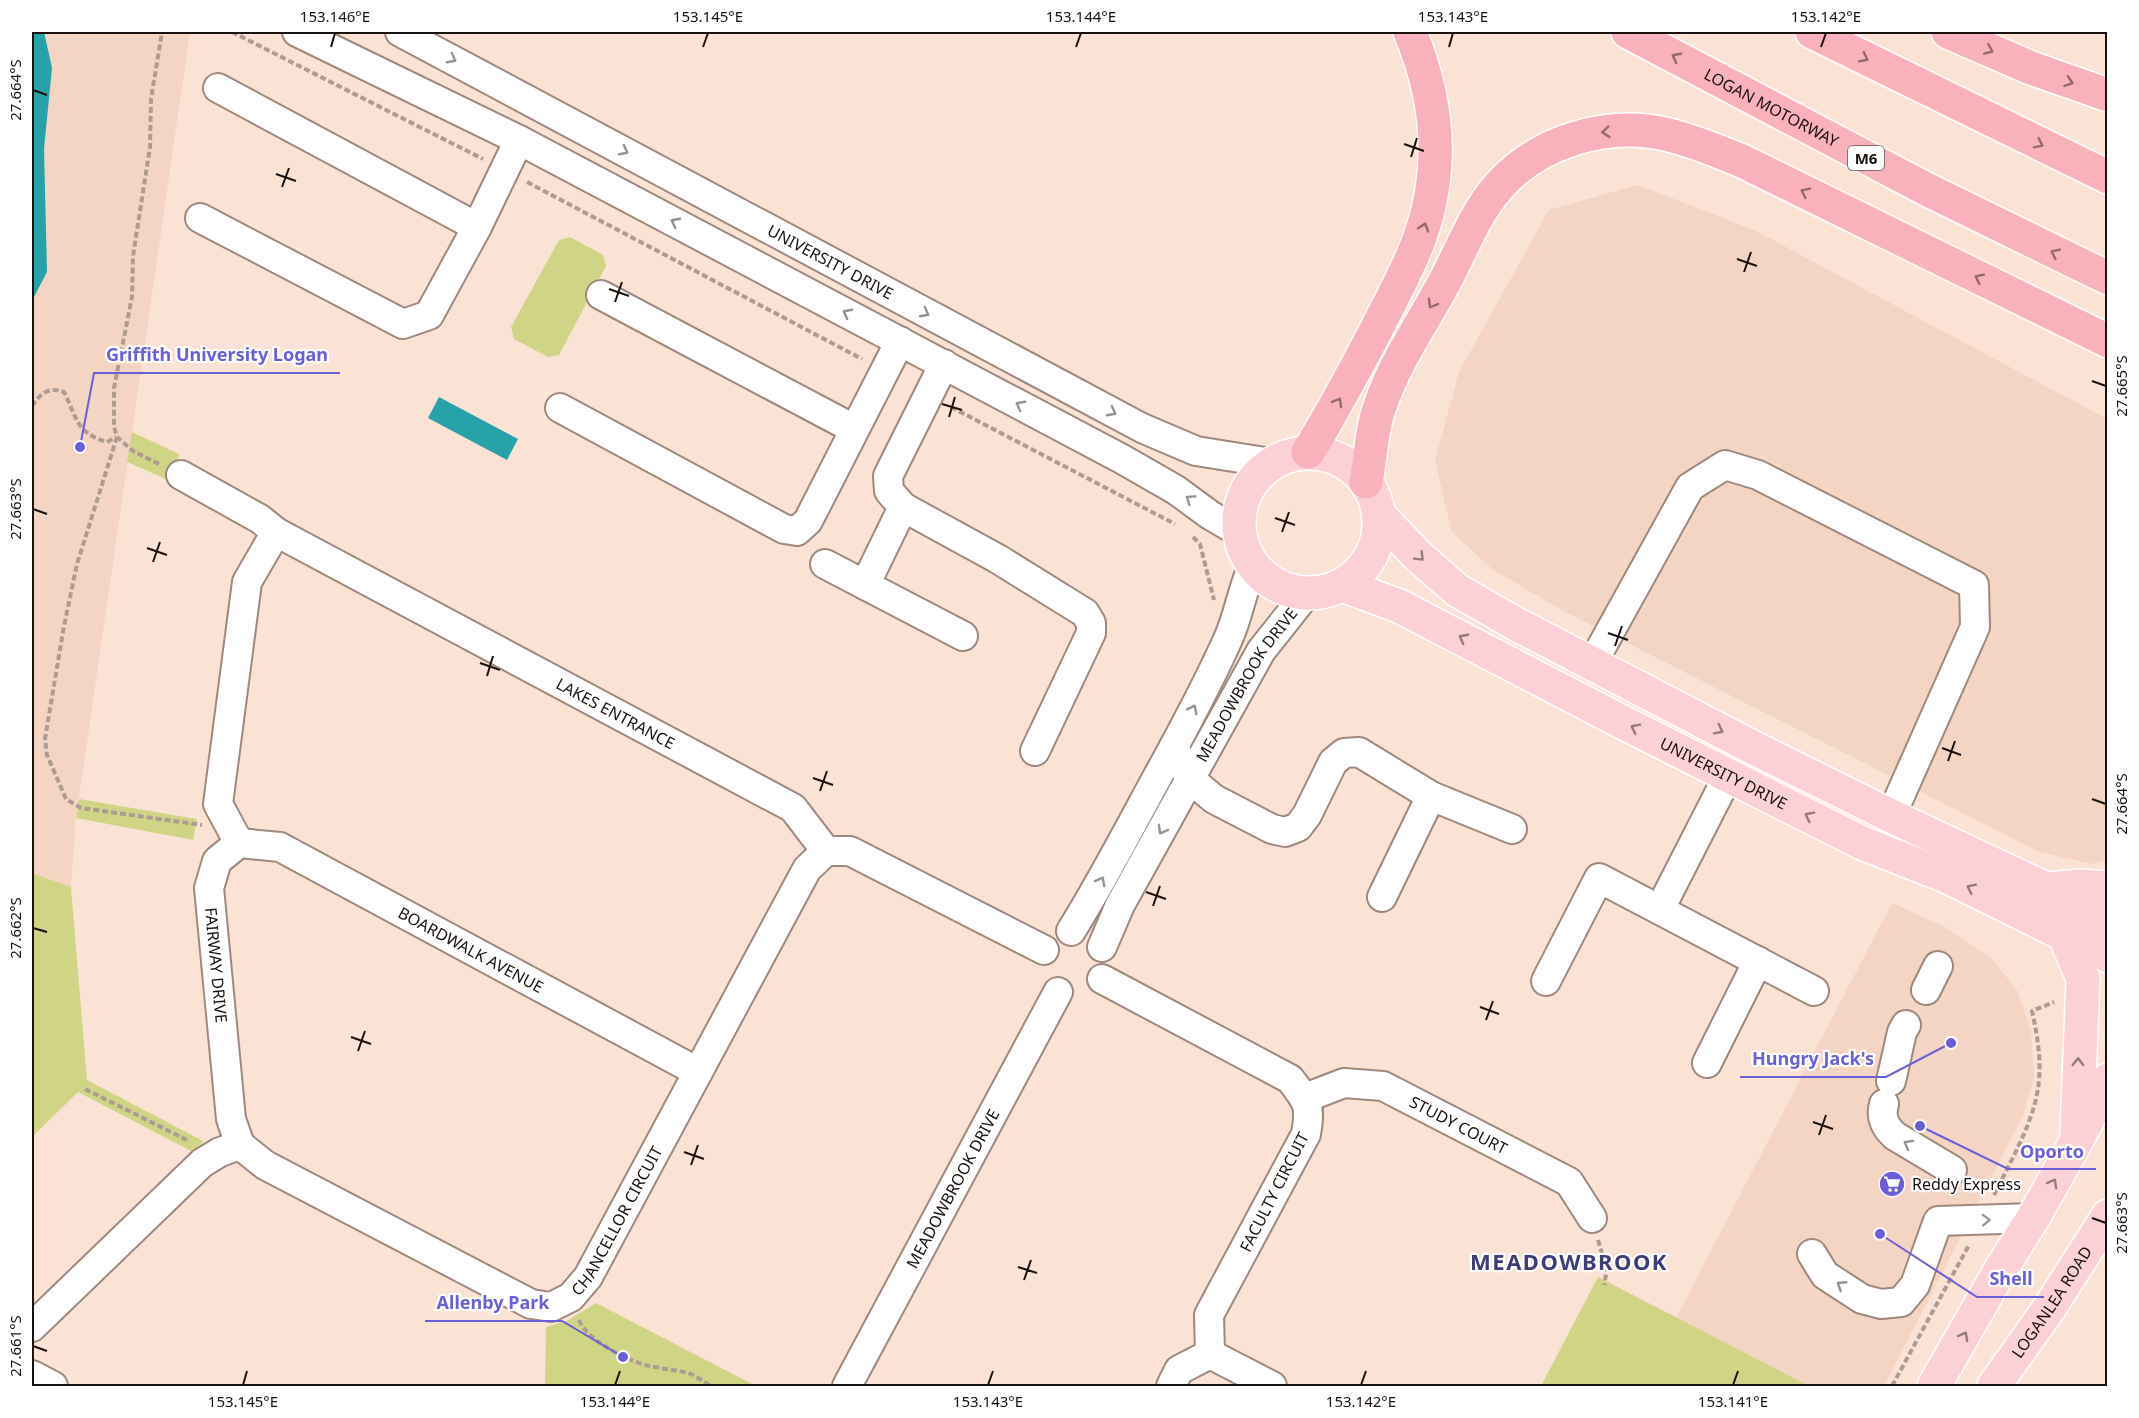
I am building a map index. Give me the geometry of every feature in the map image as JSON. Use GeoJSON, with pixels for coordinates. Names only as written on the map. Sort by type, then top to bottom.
{"type":"FeatureCollection","features":[{"type":"Feature","properties":{"kind":"highway"},"geometry":{"type":"LineString","coordinates":[[1308,452],[1341,397],[1408,267],[1429,209],[1435,170],[1436,131],[1431,93],[1410,32]]}},
{"type":"Feature","properties":{"kind":"highway","name":"LOGAN MOTORWAY"},"geometry":{"type":"LineString","coordinates":[[1628,32],[1926,189],[2108,278]]}},
{"type":"Feature","properties":{"kind":"highway"},"geometry":{"type":"LineString","coordinates":[[1812,32],[2108,177]]}},
{"type":"Feature","properties":{"kind":"highway"},"geometry":{"type":"LineString","coordinates":[[1948,32],[2031,68],[2108,95]]}},
{"type":"Feature","properties":{"kind":"highway"},"geometry":{"type":"LineString","coordinates":[[1366,482],[1378,409],[1385,390],[1398,362],[1445,282],[1481,211],[1498,186],[1531,158],[1575,138],[1596,133],[1622,130],[1664,134],[1715,150],[1742,161],[2108,340]]}},
{"type":"Feature","properties":{"kind":"main road"},"geometry":{"type":"LineString","coordinates":[[1308,452],[1330,456],[1350,466],[1366,482],[1375,497],[1379,515],[1379,536],[1372,556],[1359,573],[1342,585],[1325,591],[1307,593],[1286,590],[1268,580],[1253,566],[1244,550],[1239,532],[1239,512],[1245,493],[1256,476],[1271,463],[1289,455],[1308,452]]}},
{"type":"Feature","properties":{"kind":"main road"},"geometry":{"type":"LineString","coordinates":[[1379,515],[1418,556],[1457,590],[1514,623],[1891,816],[2046,889],[2108,922]]}},
{"type":"Feature","properties":{"kind":"main road","name":"UNIVERSITY DRIVE"},"geometry":{"type":"LineString","coordinates":[[1342,585],[1399,606],[1862,843],[1948,877],[2108,956]]}},
{"type":"Feature","properties":{"kind":"main road"},"geometry":{"type":"LineString","coordinates":[[2046,889],[2081,886],[2108,888]]}},
{"type":"Feature","properties":{"kind":"main road"},"geometry":{"type":"LineString","coordinates":[[2064,934],[2083,979],[2076,1142]]}},
{"type":"Feature","properties":{"kind":"main road"},"geometry":{"type":"LineString","coordinates":[[1934,1386],[2033,1218],[2108,1080]]}},
{"type":"Feature","properties":{"kind":"main road","name":"LOGANLEA ROAD"},"geometry":{"type":"LineString","coordinates":[[1994,1386],[2050,1307],[2108,1216]]}},
{"type":"Feature","properties":{"kind":"street"},"geometry":{"type":"LineString","coordinates":[[297,32],[519,140],[944,364],[1122,459],[1176,490],[1210,515],[1239,532]]}},
{"type":"Feature","properties":{"kind":"street"},"geometry":{"type":"LineString","coordinates":[[338,32],[375,59],[403,84]]}},
{"type":"Feature","properties":{"kind":"street","name":"UNIVERSITY DRIVE"},"geometry":{"type":"LineString","coordinates":[[400,32],[1142,428],[1196,452],[1271,463]]}},
{"type":"Feature","properties":{"kind":"street"},"geometry":{"type":"LineString","coordinates":[[218,88],[477,227]]}},
{"type":"Feature","properties":{"kind":"street"},"geometry":{"type":"LineString","coordinates":[[200,218],[403,324],[429,315],[477,227],[519,140]]}},
{"type":"Feature","properties":{"kind":"street"},"geometry":{"type":"LineString","coordinates":[[601,295],[854,429]]}},
{"type":"Feature","properties":{"kind":"street"},"geometry":{"type":"LineString","coordinates":[[560,408],[784,529],[797,531],[808,521],[900,341]]}},
{"type":"Feature","properties":{"kind":"street"},"geometry":{"type":"LineString","coordinates":[[944,364],[888,476],[889,490],[903,507],[1008,565],[1085,613],[1091,623],[1091,633],[1035,751]]}},
{"type":"Feature","properties":{"kind":"street"},"geometry":{"type":"LineString","coordinates":[[1592,664],[1690,487],[1725,465],[1758,475],[1892,543],[1974,585],[1975,627],[1891,816]]}},
{"type":"Feature","properties":{"kind":"street","name":"LAKES ENTRANCE"},"geometry":{"type":"LineString","coordinates":[[181,475],[260,519],[276,532],[793,808],[826,851]]}},
{"type":"Feature","properties":{"kind":"street"},"geometry":{"type":"LineString","coordinates":[[865,585],[903,507]]}},
{"type":"Feature","properties":{"kind":"street"},"geometry":{"type":"LineString","coordinates":[[239,843],[218,804],[247,582],[276,532]]}},
{"type":"Feature","properties":{"kind":"street"},"geometry":{"type":"LineString","coordinates":[[825,564],[963,636]]}},
{"type":"Feature","properties":{"kind":"street","name":"MEADOWBROOK DRIVE"},"geometry":{"type":"LineString","coordinates":[[1044,950],[1058,935],[1071,931],[1174,747],[1227,641],[1241,605],[1245,583],[1253,566]]}},
{"type":"Feature","properties":{"kind":"street","name":"MEADOWBROOK DRIVE"},"geometry":{"type":"LineString","coordinates":[[1102,979],[1106,969],[1106,957],[1102,947],[1120,905],[1261,651],[1307,593]]}},
{"type":"Feature","properties":{"kind":"street","name":"MEADOWBROOK DRIVE"},"geometry":{"type":"LineString","coordinates":[[1174,747],[1190,779]]}},
{"type":"Feature","properties":{"kind":"street"},"geometry":{"type":"LineString","coordinates":[[1190,779],[1214,799],[1272,829],[1285,832],[1298,827],[1307,815],[1333,762],[1344,753],[1359,752],[1431,796],[1512,829]]}},
{"type":"Feature","properties":{"kind":"street"},"geometry":{"type":"LineString","coordinates":[[1660,909],[1728,776]]}},
{"type":"Feature","properties":{"kind":"street"},"geometry":{"type":"LineString","coordinates":[[1382,897],[1431,796]]}},
{"type":"Feature","properties":{"kind":"street","name":"BOARDWALK AVENUE"},"geometry":{"type":"LineString","coordinates":[[239,843],[280,847],[698,1072]]}},
{"type":"Feature","properties":{"kind":"street","name":"FAIRWAY DRIVE"},"geometry":{"type":"LineString","coordinates":[[230,1148],[231,1119],[209,888],[217,861],[239,843]]}},
{"type":"Feature","properties":{"kind":"street"},"geometry":{"type":"LineString","coordinates":[[826,851],[850,851],[1044,950],[1042,971],[1047,981],[1058,992],[1068,996],[1080,995],[1097,987],[1102,979],[1290,1079],[1305,1098]]}},
{"type":"Feature","properties":{"kind":"street","name":"CHANCELLOR CIRCUIT"},"geometry":{"type":"LineString","coordinates":[[230,1148],[531,1304],[551,1307],[571,1297],[588,1277],[807,869],[826,851]]}},
{"type":"Feature","properties":{"kind":"street"},"geometry":{"type":"LineString","coordinates":[[1546,981],[1599,878],[1814,991]]}},
{"type":"Feature","properties":{"kind":"street"},"geometry":{"type":"LineString","coordinates":[[1071,931],[1083,932],[1093,937],[1102,947]]}},
{"type":"Feature","properties":{"kind":"street"},"geometry":{"type":"LineString","coordinates":[[1707,1063],[1758,961]]}},
{"type":"Feature","properties":{"kind":"street","name":"MEADOWBROOK DRIVE"},"geometry":{"type":"LineString","coordinates":[[847,1386],[1058,992]]}},
{"type":"Feature","properties":{"kind":"street"},"geometry":{"type":"LineString","coordinates":[[1920,1000],[1902,1032],[1883,1119],[1887,1129],[1895,1136],[1952,1170]]}},
{"type":"Feature","properties":{"kind":"street","name":"STUDY COURT"},"geometry":{"type":"LineString","coordinates":[[1305,1098],[1344,1083],[1383,1086],[1569,1182],[1592,1218]]}},
{"type":"Feature","properties":{"kind":"street","name":"FACULTY CIRCUIT"},"geometry":{"type":"LineString","coordinates":[[1210,1354],[1209,1315],[1306,1134],[1310,1112],[1305,1098]]}},
{"type":"Feature","properties":{"kind":"street"},"geometry":{"type":"LineString","coordinates":[[32,1327],[202,1162],[230,1148]]}},
{"type":"Feature","properties":{"kind":"street"},"geometry":{"type":"LineString","coordinates":[[1812,1254],[1825,1275],[1862,1299],[1881,1304],[1901,1302],[1915,1285],[1938,1221],[2033,1218]]}},
{"type":"Feature","properties":{"kind":"street"},"geometry":{"type":"LineString","coordinates":[[1171,1386],[1179,1370],[1210,1354],[1272,1386]]}},
{"type":"Feature","properties":{"kind":"street"},"geometry":{"type":"LineString","coordinates":[[32,1375],[53,1386]]}},
{"type":"Feature","properties":{"kind":"path"},"geometry":{"type":"LineString","coordinates":[[162,32],[151,99],[150,147],[133,256],[132,297],[114,388],[114,426],[117,437],[133,452],[181,475]]}},
{"type":"Feature","properties":{"kind":"path"},"geometry":{"type":"LineString","coordinates":[[232,32],[506,170],[885,371]]}},
{"type":"Feature","properties":{"kind":"path"},"geometry":{"type":"LineString","coordinates":[[32,406],[38,397],[48,390],[58,389],[64,393],[83,431],[106,442],[117,437]]}},
{"type":"Feature","properties":{"kind":"path"},"geometry":{"type":"LineString","coordinates":[[928,395],[1185,529]]}},
{"type":"Feature","properties":{"kind":"path"},"geometry":{"type":"LineString","coordinates":[[117,437],[77,564],[45,739],[47,755],[66,799],[81,808],[220,828],[239,843]]}},
{"type":"Feature","properties":{"kind":"path"},"geometry":{"type":"LineString","coordinates":[[1192,536],[1200,544],[1214,600]]}},
{"type":"Feature","properties":{"kind":"path"},"geometry":{"type":"LineString","coordinates":[[1892,1386],[1982,1220],[2029,1122],[2039,1081],[2038,1039],[2032,1011],[2060,1000],[2083,1001]]}},
{"type":"Feature","properties":{"kind":"path"},"geometry":{"type":"LineString","coordinates":[[85,1089],[196,1145],[230,1148]]}},
{"type":"Feature","properties":{"kind":"path"},"geometry":{"type":"LineString","coordinates":[[1592,1218],[1607,1270],[1604,1286]]}},
{"type":"Feature","properties":{"kind":"path"},"geometry":{"type":"LineString","coordinates":[[571,1297],[580,1325],[596,1341],[646,1365],[692,1375],[711,1386]]}},
{"type":"Feature","properties":{"kind":"shaded area"},"geometry":{"type":"Polygon","coordinates":[[[32,32],[190,32],[76,818],[71,887],[32,873],[32,32]]]}},
{"type":"Feature","properties":{"kind":"shaded area"},"geometry":{"type":"Polygon","coordinates":[[[1638,185],[1756,231],[2107,419],[2107,859],[2092,864],[2040,852],[1560,609],[1492,569],[1452,532],[1435,461],[1459,372],[1549,210],[1638,185]]]}},
{"type":"Feature","properties":{"kind":"shaded area"},"geometry":{"type":"Polygon","coordinates":[[[1892,903],[1945,927],[1992,959],[2017,990],[2031,1031],[2034,1077],[2023,1116],[1884,1386],[1809,1386],[1676,1318],[1892,903]]]}},
{"type":"Feature","properties":{"kind":"green space"},"geometry":{"type":"Polygon","coordinates":[[[570,237],[603,255],[606,266],[559,355],[548,357],[514,339],[511,327],[559,240],[570,237]]]}},
{"type":"Feature","properties":{"kind":"green space"},"geometry":{"type":"Polygon","coordinates":[[[132,432],[179,454],[173,482],[127,462],[132,432]]]}},
{"type":"Feature","properties":{"kind":"green space"},"geometry":{"type":"Polygon","coordinates":[[[79,799],[197,819],[193,840],[76,818],[79,799]]]}},
{"type":"Feature","properties":{"kind":"green space"},"geometry":{"type":"Polygon","coordinates":[[[32,873],[71,887],[87,1080],[203,1141],[195,1153],[78,1092],[32,1137],[32,873]]]}},
{"type":"Feature","properties":{"kind":"green space"},"geometry":{"type":"Polygon","coordinates":[[[1598,1277],[1809,1386],[1541,1386],[1598,1277]]]}},
{"type":"Feature","properties":{"kind":"green space"},"geometry":{"type":"Polygon","coordinates":[[[596,1303],[756,1386],[545,1386],[546,1327],[569,1320],[596,1303]]]}},
{"type":"Feature","properties":{"kind":"water"},"geometry":{"type":"Polygon","coordinates":[[[32,32],[44,32],[52,68],[44,149],[47,272],[32,301],[32,32]]]}},
{"type":"Feature","properties":{"kind":"water"},"geometry":{"type":"Polygon","coordinates":[[[439,397],[518,439],[507,460],[428,418],[439,397]]]}},
{"type":"Feature","properties":{"kind":"place","name":"Griffith University Logan"},"geometry":{"type":"Point","coordinates":[80,447]}},
{"type":"Feature","properties":{"kind":"place","name":"Hungry Jack's"},"geometry":{"type":"Point","coordinates":[1951,1043]}},
{"type":"Feature","properties":{"kind":"place","name":"Oporto"},"geometry":{"type":"Point","coordinates":[1920,1126]}},
{"type":"Feature","properties":{"kind":"place","name":"Reddy Express"},"geometry":{"type":"Point","coordinates":[1892,1184]}},
{"type":"Feature","properties":{"kind":"place","name":"Shell"},"geometry":{"type":"Point","coordinates":[1880,1234]}},
{"type":"Feature","properties":{"kind":"place","name":"Allenby Park"},"geometry":{"type":"Point","coordinates":[623,1357]}},
{"type":"Feature","properties":{"kind":"district","name":"MEADOWBROOK"},"geometry":{"type":"Point","coordinates":[1569,1261]}}]}
